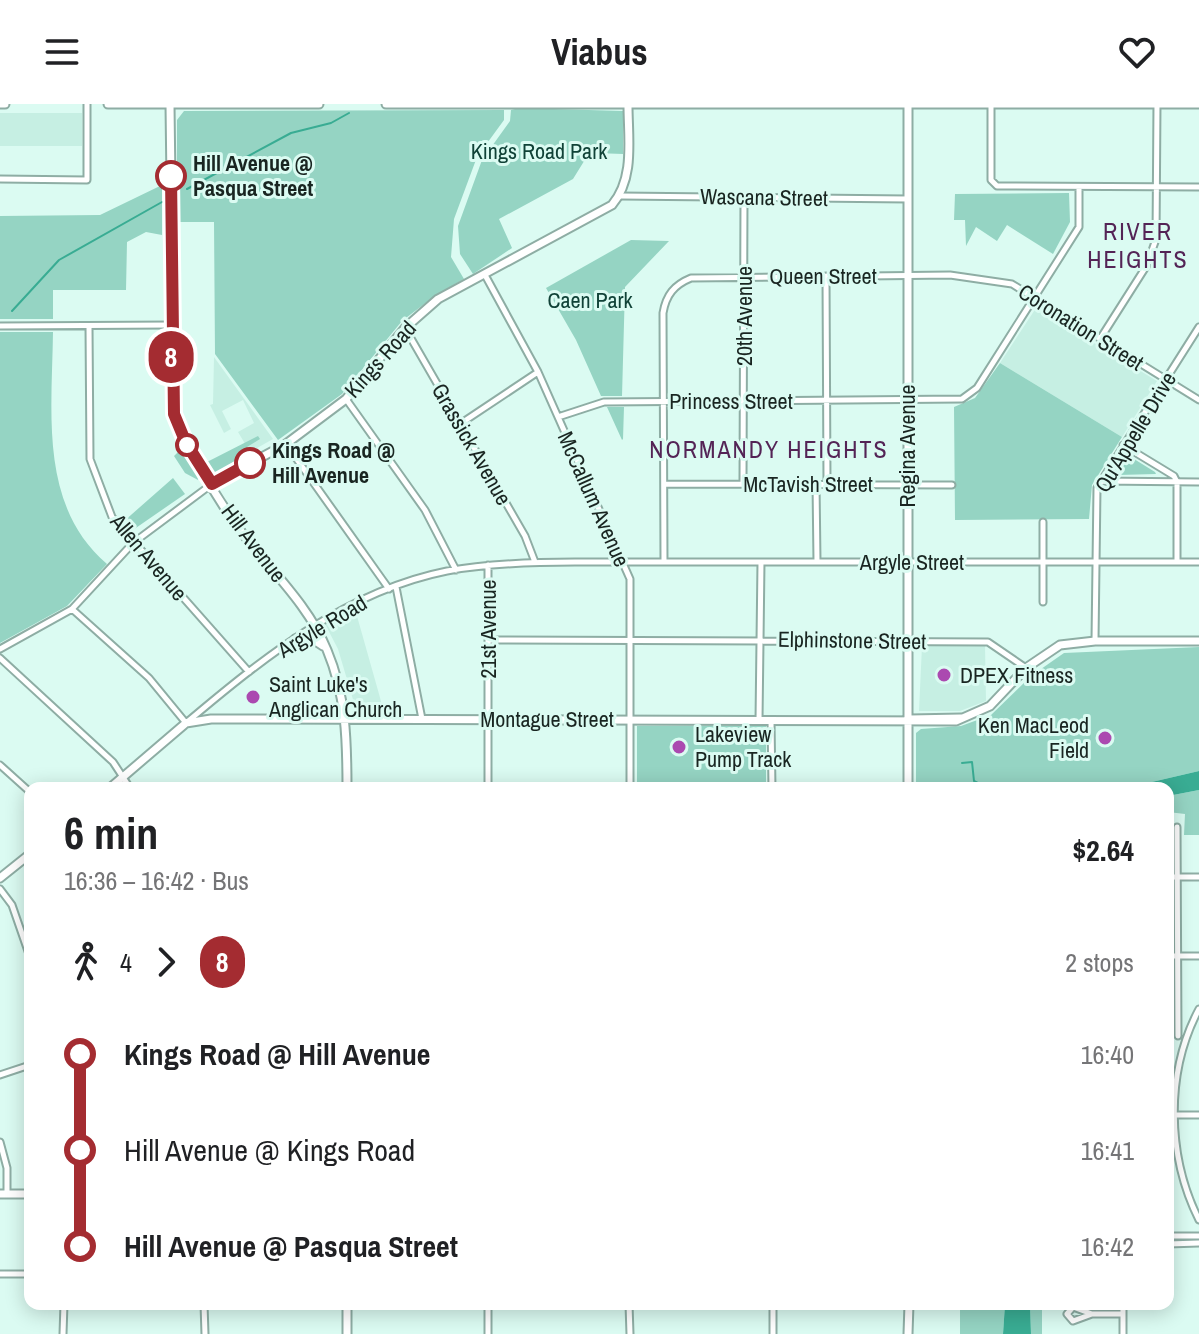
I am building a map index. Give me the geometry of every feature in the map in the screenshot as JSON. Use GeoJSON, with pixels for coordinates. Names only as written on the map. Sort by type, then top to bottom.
{"type":"FeatureCollection","features":[{"type":"Feature","properties":{"kind":"street"},"geometry":{"type":"LineString","coordinates":[[0,179],[87,180],[87,104]]}},
{"type":"Feature","properties":{"kind":"street"},"geometry":{"type":"LineString","coordinates":[[108,104],[319,104]]}},
{"type":"Feature","properties":{"kind":"street"},"geometry":{"type":"LineString","coordinates":[[386,104],[1199,104]]}},
{"type":"Feature","properties":{"kind":"street"},"geometry":{"type":"LineString","coordinates":[[991,104],[991,180],[997,186],[1199,187]]}},
{"type":"Feature","properties":{"kind":"street"},"geometry":{"type":"LineString","coordinates":[[1100,339],[1147,265],[1156,239],[1157,104]]}},
{"type":"Feature","properties":{"kind":"street","name":"Hill Avenue"},"geometry":{"type":"LineString","coordinates":[[170,105],[174,414],[186,443],[237,526],[296,598],[326,648],[346,720],[347,782]]}},
{"type":"Feature","properties":{"kind":"street"},"geometry":{"type":"LineString","coordinates":[[620,196],[628,174],[628,105]]}},
{"type":"Feature","properties":{"kind":"street","name":"Regina Avenue"},"geometry":{"type":"LineString","coordinates":[[908,105],[908,782]]}},
{"type":"Feature","properties":{"kind":"street"},"geometry":{"type":"LineString","coordinates":[[1033,297],[1079,227],[1079,187]]}},
{"type":"Feature","properties":{"kind":"street","name":"Wascana Street"},"geometry":{"type":"LineString","coordinates":[[620,196],[908,199]]}},
{"type":"Feature","properties":{"kind":"street","name":"Kings Road"},"geometry":{"type":"LineString","coordinates":[[0,649],[72,609],[133,543],[212,484],[286,444],[346,399],[405,328],[438,299],[603,213],[620,196]]}},
{"type":"Feature","properties":{"kind":"street","name":"20th Avenue"},"geometry":{"type":"LineString","coordinates":[[743,484],[744,197]]}},
{"type":"Feature","properties":{"kind":"street","name":"McCallum Avenue"},"geometry":{"type":"LineString","coordinates":[[485,275],[538,372],[630,579],[630,782]]}},
{"type":"Feature","properties":{"kind":"street","name":"Coronation Street"},"geometry":{"type":"LineString","coordinates":[[907,275],[997,280],[1033,297],[1199,400]]}},
{"type":"Feature","properties":{"kind":"street","name":"Queen Street"},"geometry":{"type":"LineString","coordinates":[[663,401],[665,300],[683,281],[703,276],[907,275]]}},
{"type":"Feature","properties":{"kind":"street"},"geometry":{"type":"LineString","coordinates":[[826,276],[827,483]]}},
{"type":"Feature","properties":{"kind":"street","name":"Princess Street"},"geometry":{"type":"LineString","coordinates":[[558,417],[604,402],[952,402],[971,395],[1033,297]]}},
{"type":"Feature","properties":{"kind":"street"},"geometry":{"type":"LineString","coordinates":[[0,326],[171,325]]}},
{"type":"Feature","properties":{"kind":"street","name":"Allen Avenue"},"geometry":{"type":"LineString","coordinates":[[89,326],[90,459],[112,517],[249,672]]}},
{"type":"Feature","properties":{"kind":"street","name":"Qu'Appelle Drive"},"geometry":{"type":"LineString","coordinates":[[1095,641],[1095,496],[1100,481],[1199,327]]}},
{"type":"Feature","properties":{"kind":"street","name":"Grassick Avenue"},"geometry":{"type":"LineString","coordinates":[[405,328],[525,536],[535,562]]}},
{"type":"Feature","properties":{"kind":"street"},"geometry":{"type":"LineString","coordinates":[[460,424],[538,372]]}},
{"type":"Feature","properties":{"kind":"street","name":"21st Avenue"},"geometry":{"type":"LineString","coordinates":[[346,399],[425,510],[456,570]]}},
{"type":"Feature","properties":{"kind":"street"},"geometry":{"type":"LineString","coordinates":[[663,401],[664,562]]}},
{"type":"Feature","properties":{"kind":"street"},"geometry":{"type":"LineString","coordinates":[[286,444],[392,588],[422,719]]}},
{"type":"Feature","properties":{"kind":"street"},"geometry":{"type":"LineString","coordinates":[[1123,445],[1174,476],[1177,482],[1177,562]]}},
{"type":"Feature","properties":{"kind":"street"},"geometry":{"type":"LineString","coordinates":[[1100,481],[1199,482]]}},
{"type":"Feature","properties":{"kind":"street"},"geometry":{"type":"LineString","coordinates":[[816,483],[817,561]]}},
{"type":"Feature","properties":{"kind":"street","name":"McTavish Street"},"geometry":{"type":"LineString","coordinates":[[664,484],[952,485]]}},
{"type":"Feature","properties":{"kind":"street"},"geometry":{"type":"LineString","coordinates":[[1043,522],[1043,602]]}},
{"type":"Feature","properties":{"kind":"street","name":"Argyle Road"},"geometry":{"type":"LineString","coordinates":[[117,782],[249,672],[313,625],[392,588],[456,570],[488,565],[624,561]]}},
{"type":"Feature","properties":{"kind":"street","name":"Argyle Street"},"geometry":{"type":"LineString","coordinates":[[624,561],[1199,562]]}},
{"type":"Feature","properties":{"kind":"street"},"geometry":{"type":"LineString","coordinates":[[759,720],[761,562]]}},
{"type":"Feature","properties":{"kind":"street","name":"21st Avenue"},"geometry":{"type":"LineString","coordinates":[[488,565],[488,782]]}},
{"type":"Feature","properties":{"kind":"street"},"geometry":{"type":"LineString","coordinates":[[72,609],[149,678],[186,723]]}},
{"type":"Feature","properties":{"kind":"street"},"geometry":{"type":"LineString","coordinates":[[295,639],[314,640],[326,648]]}},
{"type":"Feature","properties":{"kind":"street","name":"Elphinstone Street"},"geometry":{"type":"LineString","coordinates":[[490,640],[988,642],[1026,668]]}},
{"type":"Feature","properties":{"kind":"street"},"geometry":{"type":"LineString","coordinates":[[1026,668],[1060,645],[1095,641],[1199,641]]}},
{"type":"Feature","properties":{"kind":"street"},"geometry":{"type":"LineString","coordinates":[[0,658],[113,762],[126,782]]}},
{"type":"Feature","properties":{"kind":"street","name":"Montague Street"},"geometry":{"type":"LineString","coordinates":[[186,723],[211,719],[947,721],[990,706],[1026,668]]}},
{"type":"Feature","properties":{"kind":"street"},"geometry":{"type":"LineString","coordinates":[[211,719],[212,702]]}},
{"type":"Feature","properties":{"kind":"street"},"geometry":{"type":"LineString","coordinates":[[771,720],[772,782]]}},
{"type":"Feature","properties":{"kind":"street"},"geometry":{"type":"LineString","coordinates":[[0,765],[24,787]]}},
{"type":"Feature","properties":{"kind":"street"},"geometry":{"type":"LineString","coordinates":[[1177,827],[1178,1036]]}},
{"type":"Feature","properties":{"kind":"street"},"geometry":{"type":"LineString","coordinates":[[0,878],[24,859]]}},
{"type":"Feature","properties":{"kind":"street"},"geometry":{"type":"LineString","coordinates":[[1177,877],[1199,877]]}},
{"type":"Feature","properties":{"kind":"street"},"geometry":{"type":"LineString","coordinates":[[0,889],[12,905],[24,940]]}},
{"type":"Feature","properties":{"kind":"street"},"geometry":{"type":"LineString","coordinates":[[1177,956],[1199,956]]}},
{"type":"Feature","properties":{"kind":"street"},"geometry":{"type":"LineString","coordinates":[[1174,1094],[1187,1036],[1199,1009]]}},
{"type":"Feature","properties":{"kind":"street"},"geometry":{"type":"LineString","coordinates":[[1174,1036],[1187,1036]]}},
{"type":"Feature","properties":{"kind":"street"},"geometry":{"type":"LineString","coordinates":[[0,1075],[24,1067]]}},
{"type":"Feature","properties":{"kind":"street"},"geometry":{"type":"LineString","coordinates":[[1174,1115],[1199,1115]]}},
{"type":"Feature","properties":{"kind":"street"},"geometry":{"type":"LineString","coordinates":[[1174,1132],[1181,1173],[1199,1220]]}},
{"type":"Feature","properties":{"kind":"street"},"geometry":{"type":"LineString","coordinates":[[0,1142],[7,1168],[3,1194],[24,1194]]}},
{"type":"Feature","properties":{"kind":"street"},"geometry":{"type":"LineString","coordinates":[[1174,1236],[1199,1236]]}},
{"type":"Feature","properties":{"kind":"street"},"geometry":{"type":"LineString","coordinates":[[1174,1244],[1199,1243]]}},
{"type":"Feature","properties":{"kind":"street"},"geometry":{"type":"LineString","coordinates":[[0,1274],[24,1274]]}},
{"type":"Feature","properties":{"kind":"street"},"geometry":{"type":"LineString","coordinates":[[63,1334],[64,1310]]}},
{"type":"Feature","properties":{"kind":"street"},"geometry":{"type":"LineString","coordinates":[[204,1310],[205,1334]]}},
{"type":"Feature","properties":{"kind":"street"},"geometry":{"type":"LineString","coordinates":[[347,1310],[347,1334]]}},
{"type":"Feature","properties":{"kind":"street"},"geometry":{"type":"LineString","coordinates":[[488,1310],[488,1334]]}},
{"type":"Feature","properties":{"kind":"street"},"geometry":{"type":"LineString","coordinates":[[629,1310],[630,1334]]}},
{"type":"Feature","properties":{"kind":"street"},"geometry":{"type":"LineString","coordinates":[[773,1310],[773,1334]]}},
{"type":"Feature","properties":{"kind":"street"},"geometry":{"type":"LineString","coordinates":[[908,1334],[909,1310]]}},
{"type":"Feature","properties":{"kind":"street"},"geometry":{"type":"LineString","coordinates":[[1123,1310],[1123,1334]]}},
{"type":"Feature","properties":{"kind":"street"},"geometry":{"type":"LineString","coordinates":[[1092,1314],[1123,1314]]}},
{"type":"Feature","properties":{"kind":"shaded area"},"geometry":{"type":"Polygon","coordinates":[[[0,113],[82,113],[82,146],[0,146],[0,113]]]}},
{"type":"Feature","properties":{"kind":"shaded area"},"geometry":{"type":"Polygon","coordinates":[[[1036,308],[1157,381],[1122,437],[1000,363],[1036,308]]]}},
{"type":"Feature","properties":{"kind":"shaded area"},"geometry":{"type":"Polygon","coordinates":[[[214,357],[273,439],[250,452],[238,432],[254,423],[243,400],[222,411],[231,429],[224,433],[210,405],[213,404],[214,357]]]}},
{"type":"Feature","properties":{"kind":"shaded area"},"geometry":{"type":"Polygon","coordinates":[[[355,609],[384,713],[357,713],[338,649],[325,624],[355,609]]]}},
{"type":"Feature","properties":{"kind":"shaded area"},"geometry":{"type":"Polygon","coordinates":[[[922,646],[985,646],[986,701],[960,711],[919,711],[922,646]]]}},
{"type":"Feature","properties":{"kind":"shaded area"},"geometry":{"type":"Polygon","coordinates":[[[1199,771],[1199,790],[1174,795],[1174,782],[1152,782],[1199,771]]]}},
{"type":"Feature","properties":{"kind":"shaded area"},"geometry":{"type":"Polygon","coordinates":[[[1005,1310],[1030,1310],[1031,1334],[1003,1334],[1005,1310]]]}},
{"type":"Feature","properties":{"kind":"green space"},"geometry":{"type":"Polygon","coordinates":[[[504,110],[504,120],[477,157],[454,219],[451,257],[464,279],[436,295],[402,321],[342,394],[278,440],[215,354],[214,222],[177,222],[177,120],[184,111],[504,110]]]}},
{"type":"Feature","properties":{"kind":"green space","name":"Kings Road Park"},"geometry":{"type":"Polygon","coordinates":[[[511,110],[623,111],[623,154],[595,153],[586,158],[573,179],[499,219],[512,248],[473,274],[460,254],[458,226],[482,160],[510,121],[511,110]]]}},
{"type":"Feature","properties":{"kind":"green space"},"geometry":{"type":"Polygon","coordinates":[[[162,185],[162,235],[146,232],[127,242],[126,290],[53,290],[53,319],[0,319],[0,216],[100,215],[162,185]]]}},
{"type":"Feature","properties":{"kind":"green space"},"geometry":{"type":"Polygon","coordinates":[[[1069,193],[1070,222],[1053,254],[1007,225],[997,241],[976,227],[966,246],[965,220],[954,220],[955,194],[1069,193]]]}},
{"type":"Feature","properties":{"kind":"green space","name":"Caen Park"},"geometry":{"type":"Polygon","coordinates":[[[631,240],[669,241],[625,287],[622,396],[601,396],[576,340],[546,288],[631,240]]]}},
{"type":"Feature","properties":{"kind":"green space"},"geometry":{"type":"Polygon","coordinates":[[[0,332],[53,332],[52,426],[60,486],[70,515],[85,541],[107,564],[67,606],[0,643],[0,332]]]}},
{"type":"Feature","properties":{"kind":"green space"},"geometry":{"type":"Polygon","coordinates":[[[1000,363],[1122,437],[1092,485],[1089,519],[955,520],[954,407],[975,398],[1000,363]]]}},
{"type":"Feature","properties":{"kind":"green space"},"geometry":{"type":"Polygon","coordinates":[[[607,407],[624,407],[623,439],[622,440],[607,407]]]}},
{"type":"Feature","properties":{"kind":"green space"},"geometry":{"type":"Polygon","coordinates":[[[258,436],[260,439],[247,447],[250,452],[217,472],[212,473],[205,463],[258,436]]]}},
{"type":"Feature","properties":{"kind":"green space"},"geometry":{"type":"Polygon","coordinates":[[[181,449],[197,471],[198,480],[185,473],[174,456],[181,449]]]}},
{"type":"Feature","properties":{"kind":"green space"},"geometry":{"type":"Polygon","coordinates":[[[1126,454],[1156,474],[1118,475],[1115,470],[1126,454]]]}},
{"type":"Feature","properties":{"kind":"green space"},"geometry":{"type":"Polygon","coordinates":[[[173,478],[185,494],[130,532],[123,522],[173,478]]]}},
{"type":"Feature","properties":{"kind":"green space"},"geometry":{"type":"Polygon","coordinates":[[[1199,647],[1199,771],[1152,782],[916,782],[916,733],[921,729],[961,726],[991,715],[1031,676],[1064,653],[1199,647]]]}},
{"type":"Feature","properties":{"kind":"green space"},"geometry":{"type":"Polygon","coordinates":[[[637,726],[766,726],[766,782],[637,782],[637,726]]]}},
{"type":"Feature","properties":{"kind":"green space"},"geometry":{"type":"Polygon","coordinates":[[[1199,790],[1199,835],[1184,835],[1185,814],[1174,813],[1174,795],[1199,790]]]}},
{"type":"Feature","properties":{"kind":"green space"},"geometry":{"type":"Polygon","coordinates":[[[960,1310],[1005,1310],[1003,1334],[960,1334],[960,1310]]]}},
{"type":"Feature","properties":{"kind":"green space"},"geometry":{"type":"Polygon","coordinates":[[[1030,1310],[1042,1310],[1042,1334],[1031,1334],[1030,1310]]]}},
{"type":"Feature","properties":{"kind":"waterway"},"geometry":{"type":"LineString","coordinates":[[187,189],[291,133],[331,123],[349,113]]}},
{"type":"Feature","properties":{"kind":"waterway"},"geometry":{"type":"LineString","coordinates":[[12,311],[59,260],[162,202]]}},
{"type":"Feature","properties":{"kind":"waterway"},"geometry":{"type":"LineString","coordinates":[[962,763],[972,762],[976,782]]}},
{"type":"Feature","properties":{"kind":"bus line","name":"8"},"geometry":{"type":"LineString","coordinates":[[171,176],[171,390],[174,414],[186,443],[212,484],[250,463]]}},
{"type":"Feature","properties":{"kind":"place","name":"Hill Avenue @ Pasqua Street"},"geometry":{"type":"Point","coordinates":[171,176]}},
{"type":"Feature","properties":{"kind":"place","name":"Kings Road @ Hill Avenue"},"geometry":{"type":"Point","coordinates":[250,463]}},
{"type":"Feature","properties":{"kind":"place","name":"DPEX Fitness"},"geometry":{"type":"Point","coordinates":[944,675]}},
{"type":"Feature","properties":{"kind":"place","name":"Saint Luke's Anglican Church"},"geometry":{"type":"Point","coordinates":[253,697]}},
{"type":"Feature","properties":{"kind":"place","name":"Ken MacLeod Field"},"geometry":{"type":"Point","coordinates":[1105,738]}},
{"type":"Feature","properties":{"kind":"place","name":"Lakeview Pump Track"},"geometry":{"type":"Point","coordinates":[679,747]}},
{"type":"Feature","properties":{"kind":"district","name":"RIVER HEIGHTS"},"geometry":{"type":"Point","coordinates":[1138,245]}},
{"type":"Feature","properties":{"kind":"district","name":"NORMANDY HEIGHTS"},"geometry":{"type":"Point","coordinates":[769,449]}}]}
